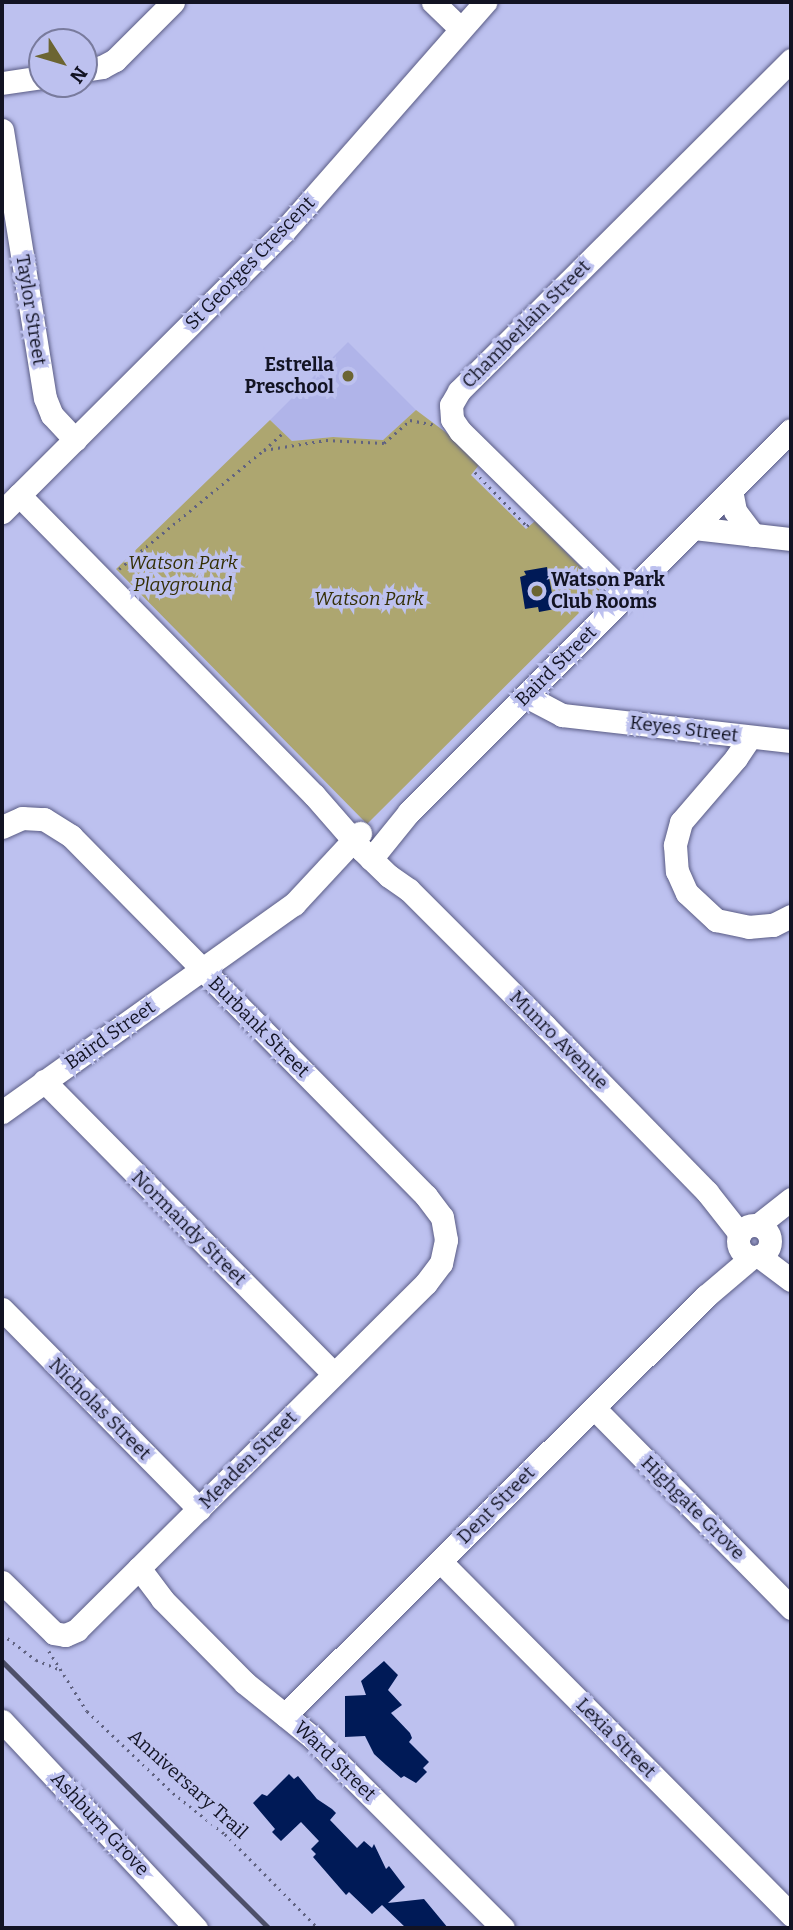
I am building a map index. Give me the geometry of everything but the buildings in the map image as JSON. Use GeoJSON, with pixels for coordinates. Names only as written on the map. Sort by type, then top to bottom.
{"type":"FeatureCollection","features":[{"type":"Feature","properties":{"kind":"street"},"geometry":{"type":"LineString","coordinates":[[98,68],[115,60],[173,2]]}},
{"type":"Feature","properties":{"kind":"street"},"geometry":{"type":"LineString","coordinates":[[433,2],[460,28]]}},
{"type":"Feature","properties":{"kind":"street","name":"St Georges Crescent"},"geometry":{"type":"LineString","coordinates":[[2,512],[285,231],[485,2]]}},
{"type":"Feature","properties":{"kind":"street","name":"Chamberlain Street"},"geometry":{"type":"LineString","coordinates":[[627,595],[460,431],[450,411],[454,399],[791,60]]}},
{"type":"Feature","properties":{"kind":"street"},"geometry":{"type":"LineString","coordinates":[[2,83],[28,79]]}},
{"type":"Feature","properties":{"kind":"street","name":"Taylor Street"},"geometry":{"type":"LineString","coordinates":[[2,130],[45,398],[52,415],[75,440]]}},
{"type":"Feature","properties":{"kind":"street","name":"Baird Street"},"geometry":{"type":"LineString","coordinates":[[2,1112],[289,908],[318,881],[409,813],[791,430]]}},
{"type":"Feature","properties":{"kind":"street"},"geometry":{"type":"LineString","coordinates":[[731,490],[735,511],[753,535]]}},
{"type":"Feature","properties":{"kind":"street","name":"Munro Avenue"},"geometry":{"type":"LineString","coordinates":[[19,495],[791,1280]]}},
{"type":"Feature","properties":{"kind":"street"},"geometry":{"type":"LineString","coordinates":[[694,528],[791,539]]}},
{"type":"Feature","properties":{"kind":"street","name":"Keyes Street"},"geometry":{"type":"LineString","coordinates":[[532,689],[578,715],[791,741]]}},
{"type":"Feature","properties":{"kind":"street"},"geometry":{"type":"LineString","coordinates":[[750,737],[736,758],[694,803],[681,822],[675,845],[677,871],[687,893],[716,920],[748,928],[773,925],[791,916]]}},
{"type":"Feature","properties":{"kind":"street","name":"Burbank Street"},"geometry":{"type":"LineString","coordinates":[[12,823],[44,819],[61,827],[436,1207],[442,1217],[446,1240],[445,1254],[436,1272]]}},
{"type":"Feature","properties":{"kind":"street","name":"Normandy Street"},"geometry":{"type":"LineString","coordinates":[[44,1082],[334,1374]]}},
{"type":"Feature","properties":{"kind":"street","name":"Dent Street"},"geometry":{"type":"LineString","coordinates":[[285,1714],[706,1296],[791,1199]]}},
{"type":"Feature","properties":{"kind":"street","name":"Dent Street"},"geometry":{"type":"LineString","coordinates":[[754,1241],[791,1206]]}},
{"type":"Feature","properties":{"kind":"street","name":"Munro Avenue"},"geometry":{"type":"LineString","coordinates":[[754,1241],[791,1274]]}},
{"type":"Feature","properties":{"kind":"street","name":"Meaden Street"},"geometry":{"type":"LineString","coordinates":[[52,1643],[77,1630],[436,1272]]}},
{"type":"Feature","properties":{"kind":"street","name":"Nicholas Street"},"geometry":{"type":"LineString","coordinates":[[2,1309],[199,1508]]}},
{"type":"Feature","properties":{"kind":"street","name":"Highgate Grove"},"geometry":{"type":"LineString","coordinates":[[594,1408],[791,1608]]}},
{"type":"Feature","properties":{"kind":"street","name":"Lexia Street"},"geometry":{"type":"LineString","coordinates":[[440,1561],[791,1915]]}},
{"type":"Feature","properties":{"kind":"street","name":"Ward Street"},"geometry":{"type":"LineString","coordinates":[[135,1572],[245,1682],[344,1768],[503,1928]]}},
{"type":"Feature","properties":{"kind":"street"},"geometry":{"type":"LineString","coordinates":[[2,1581],[52,1643]]}},
{"type":"Feature","properties":{"kind":"street","name":"Ashburn Grove"},"geometry":{"type":"LineString","coordinates":[[2,1721],[196,1928]]}},
{"type":"Feature","properties":{"kind":"path"},"geometry":{"type":"LineString","coordinates":[[264,450],[334,439],[384,443],[410,420],[442,426]]}},
{"type":"Feature","properties":{"kind":"path"},"geometry":{"type":"LineString","coordinates":[[116,572],[283,433]]}},
{"type":"Feature","properties":{"kind":"path"},"geometry":{"type":"LineString","coordinates":[[482,465],[473,473],[527,526],[542,512]]}},
{"type":"Feature","properties":{"kind":"path"},"geometry":{"type":"LineString","coordinates":[[2,1634],[36,1660],[59,1670]]}},
{"type":"Feature","properties":{"kind":"path","name":"Anniversary Trail"},"geometry":{"type":"LineString","coordinates":[[52,1643],[59,1670],[78,1701],[173,1793],[225,1834],[318,1928]]}},
{"type":"Feature","properties":{"kind":"shaded area","name":"Estrella Preschool"},"geometry":{"type":"Polygon","coordinates":[[[348,342],[416,410],[383,440],[333,437],[292,441],[270,420],[348,342]]]}},
{"type":"Feature","properties":{"kind":"green space","name":"Watson Park"},"geometry":{"type":"Polygon","coordinates":[[[416,410],[448,434],[479,465],[471,475],[526,529],[535,521],[599,586],[599,593],[367,824],[116,569],[270,420],[292,441],[333,437],[383,440],[416,410]]]}},
{"type":"Feature","properties":{"kind":"railway"},"geometry":{"type":"LineString","coordinates":[[2,1661],[269,1928]]}},
{"type":"Feature","properties":{"kind":"place","name":"Estrella Preschool"},"geometry":{"type":"Point","coordinates":[348,376]}},
{"type":"Feature","properties":{"kind":"place","name":"Watson Park Club Rooms"},"geometry":{"type":"Point","coordinates":[537,591]}},
{"type":"Feature","properties":{"kind":"park label","name":"Watson Park Playground"},"geometry":{"type":"Point","coordinates":[183,574]}}]}
